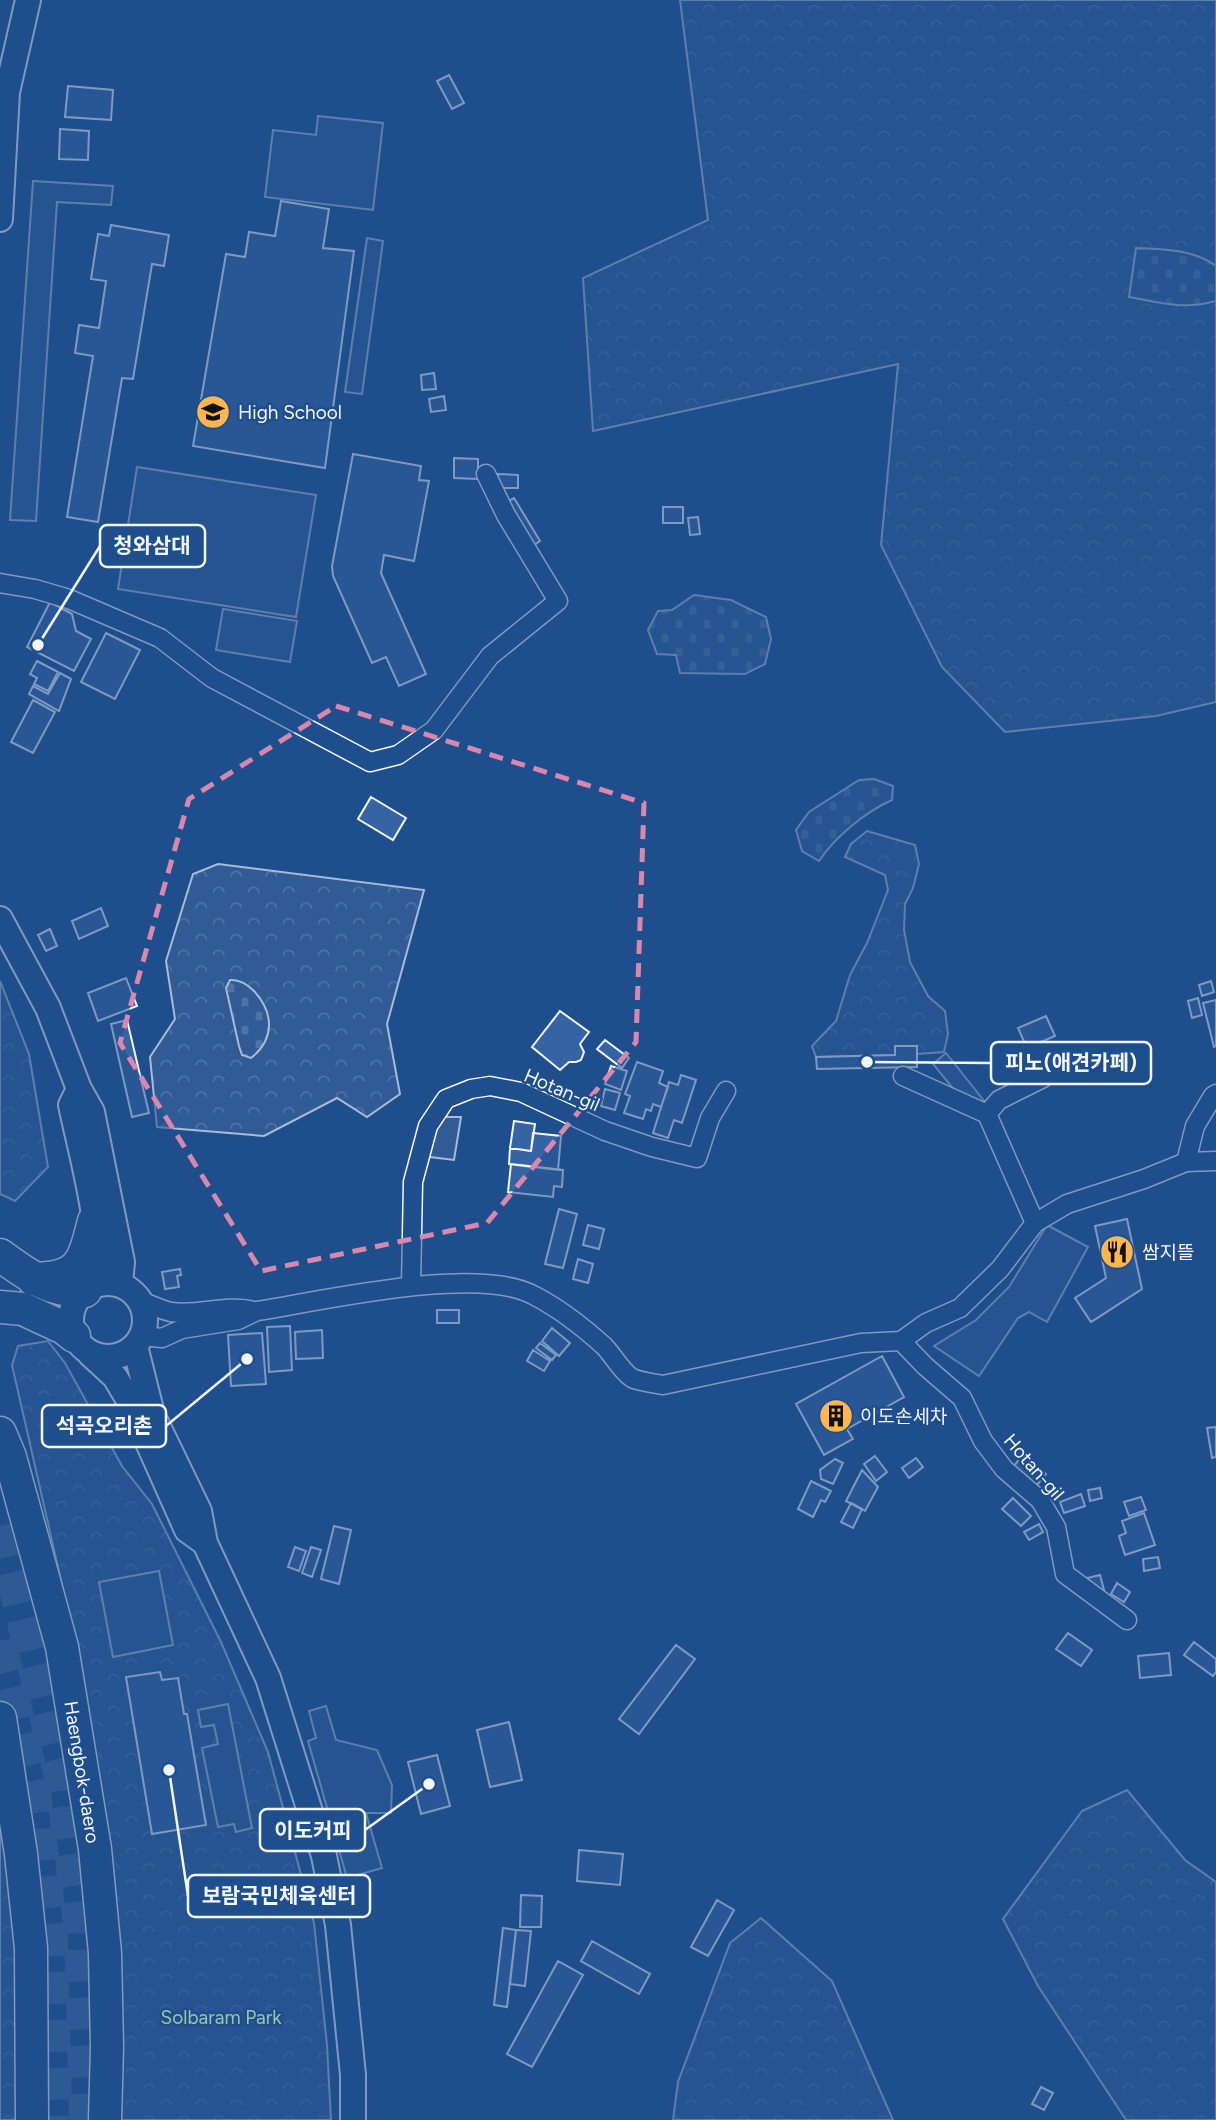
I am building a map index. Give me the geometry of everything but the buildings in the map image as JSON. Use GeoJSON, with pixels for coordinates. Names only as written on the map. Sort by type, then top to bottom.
{"type":"FeatureCollection","features":[{"type":"Feature","properties":{"kind":"highway"},"geometry":{"type":"LineString","coordinates":[[33,1279],[57,1279],[71,1272],[86,1253],[94,1221]]}},
{"type":"Feature","properties":{"kind":"highway"},"geometry":{"type":"LineString","coordinates":[[0,1255],[33,1279],[65,1291],[85,1291]]}},
{"type":"Feature","properties":{"kind":"highway"},"geometry":{"type":"LineString","coordinates":[[0,1307],[23,1309],[64,1328],[82,1345]]}},
{"type":"Feature","properties":{"kind":"highway"},"geometry":{"type":"LineString","coordinates":[[0,1324],[3,1321],[40,1317]]}},
{"type":"Feature","properties":{"kind":"highway","name":"Haengbok-daero"},"geometry":{"type":"LineString","coordinates":[[3,1447],[62,1647],[95,1849],[105,1953],[105,2120]]}},
{"type":"Feature","properties":{"kind":"highway"},"geometry":{"type":"LineString","coordinates":[[0,1718],[21,1854],[31,1948],[32,2120]]}},
{"type":"Feature","properties":{"kind":"main road"},"geometry":{"type":"LineString","coordinates":[[0,219],[7,92],[28,0]]}},
{"type":"Feature","properties":{"kind":"main road"},"geometry":{"type":"LineString","coordinates":[[0,919],[48,1008],[79,1089],[92,1112],[122,1262],[120,1285]]}},
{"type":"Feature","properties":{"kind":"main road"},"geometry":{"type":"LineString","coordinates":[[79,1089],[71,1105],[89,1185],[99,1248],[98,1277],[77,1300],[71,1312],[71,1324],[82,1345],[116,1377],[130,1402],[187,1530],[205,1543]]}},
{"type":"Feature","properties":{"kind":"main road"},"geometry":{"type":"LineString","coordinates":[[82,1345],[102,1357],[126,1353],[139,1341],[145,1324],[144,1311],[131,1291],[108,1283],[85,1291]]}},
{"type":"Feature","properties":{"kind":"main road"},"geometry":{"type":"LineString","coordinates":[[139,1341],[152,1414],[199,1511],[205,1543],[268,1678],[324,1856],[338,1924],[353,2075],[354,2120]]}},
{"type":"Feature","properties":{"kind":"street"},"geometry":{"type":"LineString","coordinates":[[0,583],[69,599],[160,638],[212,677],[345,751],[370,762],[379,760],[398,755],[434,730],[491,656],[558,601],[506,515],[486,474]]}},
{"type":"Feature","properties":{"kind":"street"},"geometry":{"type":"LineString","coordinates":[[903,1076],[987,1114],[1035,1223]]}},
{"type":"Feature","properties":{"kind":"street"},"geometry":{"type":"LineString","coordinates":[[987,1114],[999,1100],[1043,1078]]}},
{"type":"Feature","properties":{"kind":"street","name":"Hotan-gil"},"geometry":{"type":"LineString","coordinates":[[411,1286],[413,1182],[428,1126],[446,1100],[490,1086],[521,1092],[605,1130],[652,1147],[696,1158],[710,1118],[726,1091]]}},
{"type":"Feature","properties":{"kind":"street"},"geometry":{"type":"LineString","coordinates":[[1186,1162],[1195,1126],[1216,1094]]}},
{"type":"Feature","properties":{"kind":"street"},"geometry":{"type":"LineString","coordinates":[[139,1341],[163,1338],[182,1329],[238,1320],[257,1311],[411,1286],[443,1283],[500,1285],[533,1294],[570,1318],[605,1347],[632,1378],[663,1385],[861,1343],[901,1341],[926,1323],[960,1308],[1000,1269],[1035,1223],[1067,1204],[1186,1162],[1216,1161]]}},
{"type":"Feature","properties":{"kind":"street"},"geometry":{"type":"LineString","coordinates":[[139,1300],[170,1312],[196,1313],[241,1308],[257,1311]]}},
{"type":"Feature","properties":{"kind":"street","name":"Hotan-gil"},"geometry":{"type":"LineString","coordinates":[[901,1341],[962,1398],[983,1441],[1004,1469],[1040,1500],[1056,1527],[1065,1574],[1127,1620]]}},
{"type":"Feature","properties":{"kind":"highlighted area"},"geometry":{"type":"Polygon","coordinates":[[[336,706],[644,803],[636,1042],[487,1223],[261,1271],[120,1043],[189,799],[336,706]]]}},
{"type":"Feature","properties":{"kind":"green space"},"geometry":{"type":"Polygon","coordinates":[[[680,0],[1216,0],[1216,702],[1156,716],[1005,732],[942,667],[881,545],[898,364],[593,431],[583,278],[708,220],[680,0]]]}},
{"type":"Feature","properties":{"kind":"green space"},"geometry":{"type":"Polygon","coordinates":[[[1136,248],[1188,253],[1207,260],[1216,266],[1216,301],[1183,305],[1129,297],[1136,248]]]}},
{"type":"Feature","properties":{"kind":"green space"},"geometry":{"type":"Polygon","coordinates":[[[694,595],[731,600],[766,617],[771,639],[765,664],[745,674],[680,673],[676,655],[657,654],[648,630],[658,611],[672,610],[694,595]]]}},
{"type":"Feature","properties":{"kind":"green space"},"geometry":{"type":"Polygon","coordinates":[[[874,779],[893,786],[892,800],[851,826],[819,861],[802,851],[796,830],[809,812],[859,780],[874,779]]]}},
{"type":"Feature","properties":{"kind":"green space"},"geometry":{"type":"Polygon","coordinates":[[[867,831],[915,845],[919,864],[913,888],[905,904],[904,930],[910,962],[928,996],[945,1011],[948,1034],[944,1052],[917,1054],[917,1046],[896,1046],[895,1055],[816,1057],[812,1046],[836,1021],[850,975],[867,943],[888,890],[885,875],[845,857],[851,844],[867,831]]]}},
{"type":"Feature","properties":{"kind":"green space"},"geometry":{"type":"Polygon","coordinates":[[[218,864],[424,890],[387,1024],[400,1094],[367,1117],[337,1098],[264,1136],[157,1127],[150,1057],[175,1019],[166,961],[193,874],[218,864]]]}},
{"type":"Feature","properties":{"kind":"green space"},"geometry":{"type":"Polygon","coordinates":[[[230,980],[237,980],[249,986],[261,999],[268,1017],[268,1034],[259,1051],[251,1058],[242,1055],[239,1046],[226,988],[230,980]]]}},
{"type":"Feature","properties":{"kind":"green space"},"geometry":{"type":"Polygon","coordinates":[[[0,981],[29,1054],[48,1167],[15,1201],[0,1194],[0,981]]]}},
{"type":"Feature","properties":{"kind":"green space","name":"Solbaram Park"},"geometry":{"type":"Polygon","coordinates":[[[48,1341],[65,1363],[122,1466],[152,1504],[221,1642],[268,1752],[314,1923],[327,2045],[331,2120],[119,2120],[100,1784],[63,1589],[12,1365],[18,1346],[48,1341]]]}},
{"type":"Feature","properties":{"kind":"green space"},"geometry":{"type":"Polygon","coordinates":[[[0,1786],[10,1830],[27,2120],[0,2120],[0,1786]]]}},
{"type":"Feature","properties":{"kind":"green space"},"geometry":{"type":"Polygon","coordinates":[[[1127,1790],[1185,1860],[1216,1882],[1216,2120],[1126,2120],[1038,1986],[1003,1919],[1082,1811],[1127,1790]]]}},
{"type":"Feature","properties":{"kind":"green space"},"geometry":{"type":"Polygon","coordinates":[[[761,1918],[832,1981],[893,2120],[673,2120],[678,2082],[730,1943],[761,1918]]]}},
{"type":"Feature","properties":{"kind":"shaded area"},"geometry":{"type":"Polygon","coordinates":[[[318,116],[383,123],[373,210],[265,197],[273,130],[316,135],[318,116]]]}},
{"type":"Feature","properties":{"kind":"shaded area"},"geometry":{"type":"Polygon","coordinates":[[[33,181],[113,186],[111,205],[57,202],[36,521],[10,520],[33,181]]]}},
{"type":"Feature","properties":{"kind":"shaded area"},"geometry":{"type":"Polygon","coordinates":[[[367,238],[383,241],[362,394],[345,392],[367,238]]]}},
{"type":"Feature","properties":{"kind":"shaded area"},"geometry":{"type":"Polygon","coordinates":[[[137,467],[316,495],[296,617],[118,589],[137,467]]]}},
{"type":"Feature","properties":{"kind":"shaded area"},"geometry":{"type":"Polygon","coordinates":[[[223,609],[297,621],[290,662],[216,650],[223,609]]]}},
{"type":"Feature","properties":{"kind":"shaded area"},"geometry":{"type":"Polygon","coordinates":[[[946,1053],[985,1102],[972,1112],[933,1064],[946,1053]]]}},
{"type":"Feature","properties":{"kind":"shaded area"},"geometry":{"type":"Polygon","coordinates":[[[442,1117],[461,1117],[454,1160],[430,1157],[430,1137],[442,1117]]]}},
{"type":"Feature","properties":{"kind":"shaded area"},"geometry":{"type":"Polygon","coordinates":[[[1047,1225],[1088,1247],[1047,1322],[1029,1312],[1018,1318],[979,1376],[934,1346],[976,1320],[1009,1287],[1047,1225]]]}},
{"type":"Feature","properties":{"kind":"shaded area"},"geometry":{"type":"Polygon","coordinates":[[[159,1571],[173,1645],[113,1657],[99,1582],[159,1571]]]}},
{"type":"Feature","properties":{"kind":"shaded area"},"geometry":{"type":"Polygon","coordinates":[[[228,1704],[252,1828],[236,1832],[234,1824],[218,1827],[202,1748],[218,1744],[214,1725],[201,1727],[198,1710],[228,1704]]]}},
{"type":"Feature","properties":{"kind":"shaded area"},"geometry":{"type":"Polygon","coordinates":[[[326,1706],[336,1740],[377,1750],[392,1785],[391,1813],[366,1813],[382,1868],[347,1878],[308,1741],[316,1738],[309,1711],[326,1706]]]}},
{"type":"Feature","properties":{"kind":"tunnel"},"geometry":{"type":"LineString","coordinates":[[0,1526],[61,1781],[80,1930],[85,2120]]}},
{"type":"Feature","properties":{"kind":"tunnel"},"geometry":{"type":"LineString","coordinates":[[0,1641],[34,1784],[52,1931],[56,2120]]}},
{"type":"Feature","properties":{"kind":"place","name":"High School"},"geometry":{"type":"Point","coordinates":[213,412]}},
{"type":"Feature","properties":{"kind":"place","name":"청와삼대"},"geometry":{"type":"Point","coordinates":[38,645]}},
{"type":"Feature","properties":{"kind":"place","name":"피노(애견카페)"},"geometry":{"type":"Point","coordinates":[867,1062]}},
{"type":"Feature","properties":{"kind":"place","name":"쌈지뜰"},"geometry":{"type":"Point","coordinates":[1117,1252]}},
{"type":"Feature","properties":{"kind":"place","name":"석곡오리촌"},"geometry":{"type":"Point","coordinates":[247,1359]}},
{"type":"Feature","properties":{"kind":"place","name":"이도손세차"},"geometry":{"type":"Point","coordinates":[836,1416]}},
{"type":"Feature","properties":{"kind":"place","name":"보람국민체육센터"},"geometry":{"type":"Point","coordinates":[169,1770]}},
{"type":"Feature","properties":{"kind":"place","name":"이도커피"},"geometry":{"type":"Point","coordinates":[429,1784]}}]}
